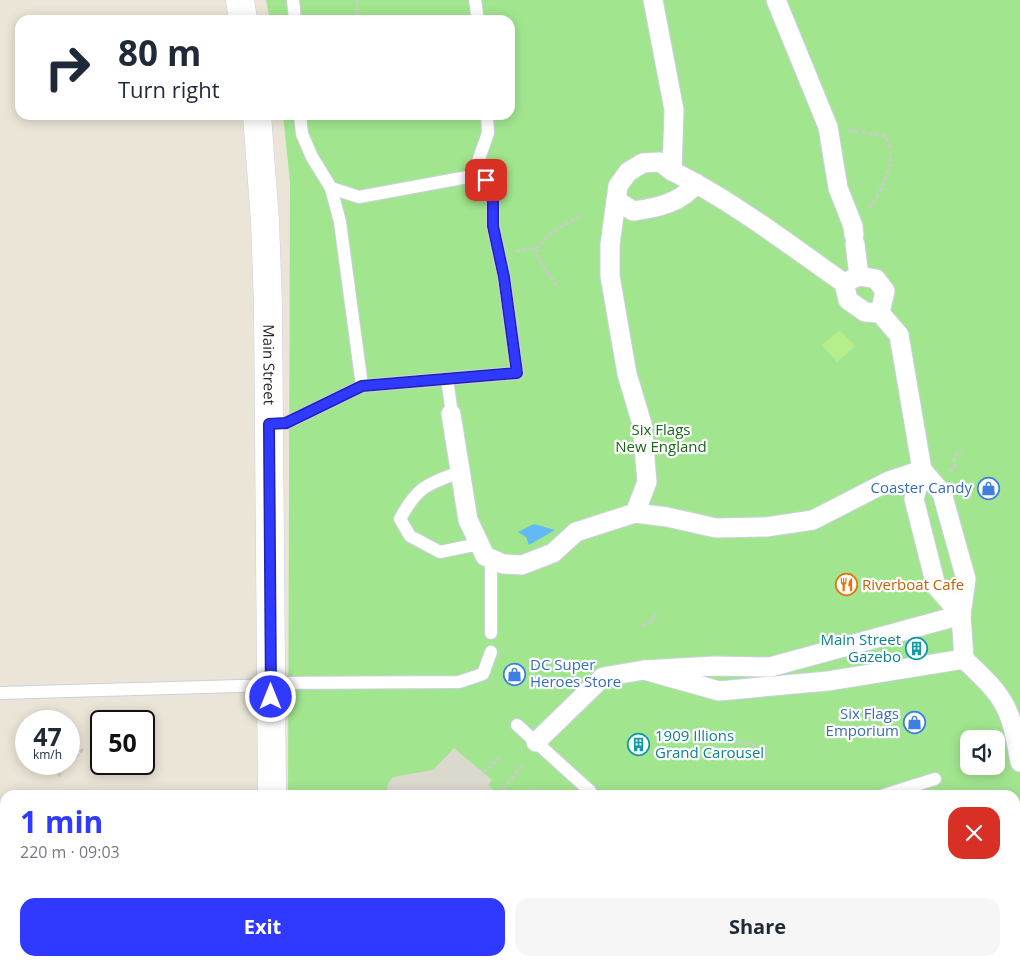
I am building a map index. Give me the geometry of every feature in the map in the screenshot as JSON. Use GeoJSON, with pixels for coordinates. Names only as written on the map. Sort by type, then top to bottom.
{"type":"FeatureCollection","features":[{"type":"Feature","properties":{"kind":"main road"},"geometry":{"type":"LineString","coordinates":[[240,0],[242,15]]}},
{"type":"Feature","properties":{"kind":"main road","name":"Main Street"},"geometry":{"type":"LineString","coordinates":[[257,120],[265,221],[269,424],[272,790]]}},
{"type":"Feature","properties":{"kind":"street"},"geometry":{"type":"LineString","coordinates":[[653,0],[674,110],[672,171]]}},
{"type":"Feature","properties":{"kind":"street"},"geometry":{"type":"LineString","coordinates":[[776,0],[828,127],[838,188],[854,235],[848,300],[865,312],[880,312]]}},
{"type":"Feature","properties":{"kind":"street"},"geometry":{"type":"LineString","coordinates":[[635,512],[647,482],[642,424],[627,374],[610,276],[610,245],[618,186],[628,172],[643,163],[660,162],[851,279],[876,279],[885,291],[880,312]]}},
{"type":"Feature","properties":{"kind":"street"},"geometry":{"type":"LineString","coordinates":[[616,200],[633,211],[656,208],[689,193],[696,183]]}},
{"type":"Feature","properties":{"kind":"street"},"geometry":{"type":"LineString","coordinates":[[880,312],[899,335],[922,470],[914,499],[936,586],[961,614]]}},
{"type":"Feature","properties":{"kind":"street"},"geometry":{"type":"LineString","coordinates":[[451,410],[468,520],[485,551],[503,564],[522,565],[553,553],[576,532],[635,512],[716,528],[766,527],[813,520],[889,481],[922,470]]}},
{"type":"Feature","properties":{"kind":"street"},"geometry":{"type":"LineString","coordinates":[[922,470],[942,493],[966,579],[961,614],[964,659],[988,683],[1005,705],[1018,740],[1020,762]]}},
{"type":"Feature","properties":{"kind":"street"},"geometry":{"type":"LineString","coordinates":[[536,742],[603,677],[644,670],[714,666],[770,668],[961,614]]}},
{"type":"Feature","properties":{"kind":"street"},"geometry":{"type":"LineString","coordinates":[[644,670],[719,691],[828,681],[964,659]]}},
{"type":"Feature","properties":{"kind":"lane"},"geometry":{"type":"LineString","coordinates":[[294,0],[296,15]]}},
{"type":"Feature","properties":{"kind":"lane"},"geometry":{"type":"LineString","coordinates":[[475,0],[477,15]]}},
{"type":"Feature","properties":{"kind":"lane"},"geometry":{"type":"LineString","coordinates":[[301,120],[302,134],[312,157],[331,188],[340,222],[362,386]]}},
{"type":"Feature","properties":{"kind":"lane"},"geometry":{"type":"LineString","coordinates":[[473,176],[488,133],[487,120]]}},
{"type":"Feature","properties":{"kind":"lane"},"geometry":{"type":"LineString","coordinates":[[269,424],[286,423],[362,386],[517,373],[504,277],[493,226],[493,190],[486,180],[473,176],[359,197],[331,188]]}},
{"type":"Feature","properties":{"kind":"lane"},"geometry":{"type":"LineString","coordinates":[[448,379],[451,410]]}},
{"type":"Feature","properties":{"kind":"lane"},"geometry":{"type":"LineString","coordinates":[[460,472],[429,484],[411,498],[400,519],[410,536],[440,552],[485,551],[491,633]]}},
{"type":"Feature","properties":{"kind":"lane"},"geometry":{"type":"LineString","coordinates":[[0,693],[271,684],[459,682],[473,679],[482,674],[491,652]]}},
{"type":"Feature","properties":{"kind":"lane"},"geometry":{"type":"LineString","coordinates":[[517,725],[589,790]]}},
{"type":"Feature","properties":{"kind":"lane"},"geometry":{"type":"LineString","coordinates":[[901,790],[936,780]]}},
{"type":"Feature","properties":{"kind":"path"},"geometry":{"type":"LineString","coordinates":[[357,0],[357,15]]}},
{"type":"Feature","properties":{"kind":"path"},"geometry":{"type":"LineString","coordinates":[[828,127],[885,136],[890,142],[888,176],[854,235]]}},
{"type":"Feature","properties":{"kind":"path"},"geometry":{"type":"LineString","coordinates":[[514,251],[537,248],[552,231],[579,216],[580,212]]}},
{"type":"Feature","properties":{"kind":"path"},"geometry":{"type":"LineString","coordinates":[[537,248],[538,258],[558,288]]}},
{"type":"Feature","properties":{"kind":"path"},"geometry":{"type":"LineString","coordinates":[[943,471],[955,468],[954,456],[961,449]]}},
{"type":"Feature","properties":{"kind":"path"},"geometry":{"type":"LineString","coordinates":[[642,625],[653,622],[652,616],[657,615]]}},
{"type":"Feature","properties":{"kind":"path"},"geometry":{"type":"LineString","coordinates":[[732,742],[756,745]]}},
{"type":"Feature","properties":{"kind":"path"},"geometry":{"type":"LineString","coordinates":[[58,776],[84,748]]}},
{"type":"Feature","properties":{"kind":"path"},"geometry":{"type":"LineString","coordinates":[[483,773],[500,757]]}},
{"type":"Feature","properties":{"kind":"path"},"geometry":{"type":"LineString","coordinates":[[502,790],[523,765]]}},
{"type":"Feature","properties":{"kind":"green space","name":"Six Flags New England"},"geometry":{"type":"Polygon","coordinates":[[[266,0],[1020,0],[1020,790],[288,790],[290,182],[284,120],[515,120],[515,15],[269,15],[266,0]]]}},
{"type":"Feature","properties":{"kind":"green space"},"geometry":{"type":"Polygon","coordinates":[[[840,330],[855,346],[837,362],[822,345],[840,330]]]}},
{"type":"Feature","properties":{"kind":"shaded area"},"geometry":{"type":"Polygon","coordinates":[[[454,748],[492,780],[488,785],[494,790],[387,790],[388,783],[393,777],[433,770],[454,748]]]}},
{"type":"Feature","properties":{"kind":"water"},"geometry":{"type":"Polygon","coordinates":[[[534,524],[555,530],[529,545],[526,537],[518,532],[534,524]]]}},
{"type":"Feature","properties":{"kind":"place","name":"Coaster Candy"},"geometry":{"type":"Point","coordinates":[988,488]}},
{"type":"Feature","properties":{"kind":"place","name":"Riverboat Cafe"},"geometry":{"type":"Point","coordinates":[846,585]}},
{"type":"Feature","properties":{"kind":"place","name":"Main Street Gazebo"},"geometry":{"type":"Point","coordinates":[917,649]}},
{"type":"Feature","properties":{"kind":"place","name":"DC Super Heroes Store"},"geometry":{"type":"Point","coordinates":[514,674]}},
{"type":"Feature","properties":{"kind":"place","name":"Six Flags Emporium"},"geometry":{"type":"Point","coordinates":[915,723]}},
{"type":"Feature","properties":{"kind":"place","name":"1909 Illions Grand Carousel"},"geometry":{"type":"Point","coordinates":[639,745]}},
{"type":"Feature","properties":{"kind":"route"},"geometry":{"type":"LineString","coordinates":[[271,697],[269,424],[286,423],[362,386],[517,373],[504,277],[493,226],[493,190],[486,180]]}}]}
